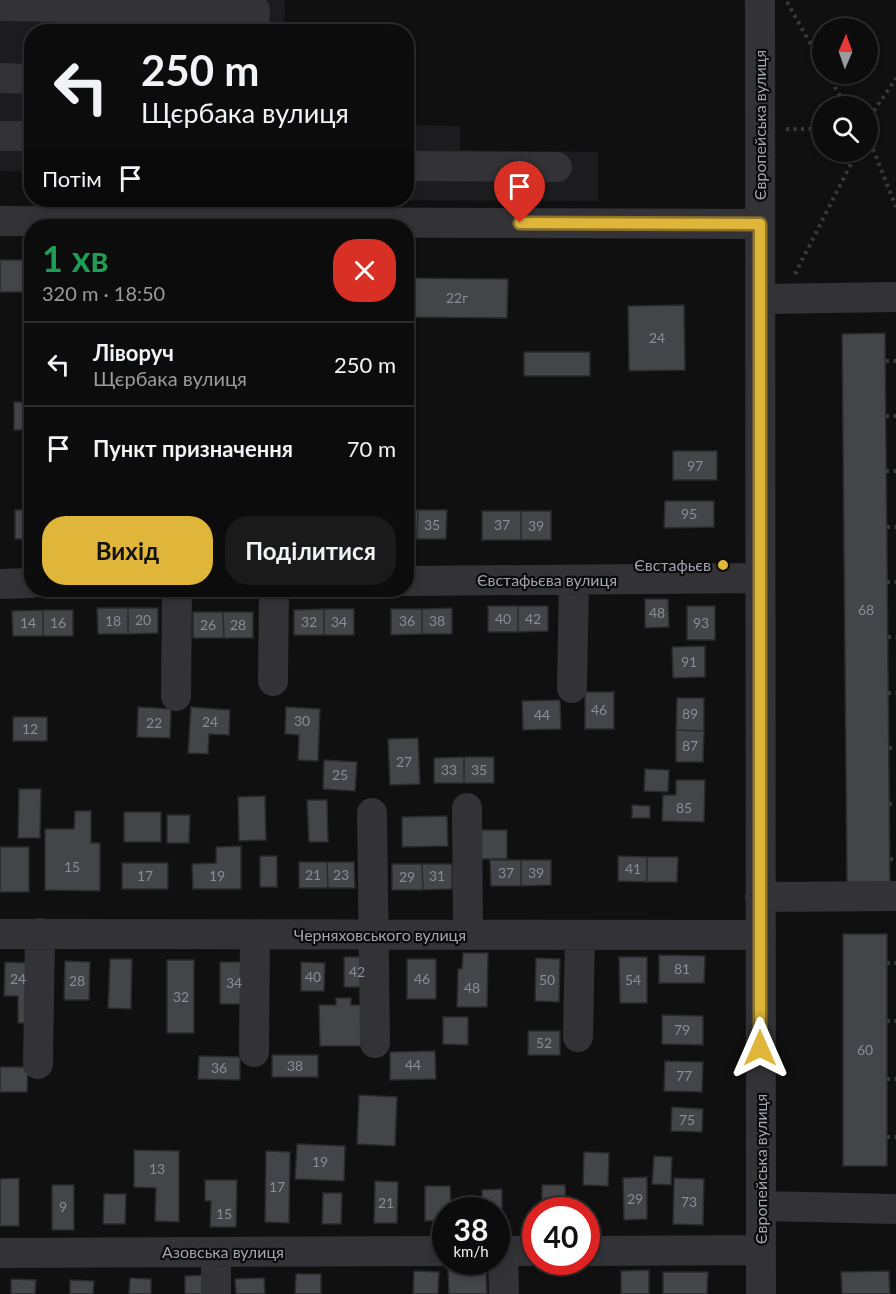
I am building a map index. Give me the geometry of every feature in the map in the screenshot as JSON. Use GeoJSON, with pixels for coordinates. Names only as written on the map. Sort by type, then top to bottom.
{"type":"FeatureCollection","features":[{"type":"Feature","properties":{"kind":"street","name":"Європейська вулиця"},"geometry":{"type":"LineString","coordinates":[[760,0],[760,224],[772,299],[760,578],[761,1294]]}},
{"type":"Feature","properties":{"kind":"street"},"geometry":{"type":"LineString","coordinates":[[0,6],[255,10],[254,24]]}},
{"type":"Feature","properties":{"kind":"street"},"geometry":{"type":"LineString","coordinates":[[0,78],[24,79]]}},
{"type":"Feature","properties":{"kind":"street"},"geometry":{"type":"LineString","coordinates":[[0,136],[24,136]]}},
{"type":"Feature","properties":{"kind":"street"},"geometry":{"type":"LineString","coordinates":[[414,166],[558,167]]}},
{"type":"Feature","properties":{"kind":"street"},"geometry":{"type":"LineString","coordinates":[[149,219],[265,211],[318,211],[760,224]]}},
{"type":"Feature","properties":{"kind":"street"},"geometry":{"type":"LineString","coordinates":[[0,221],[24,222]]}},
{"type":"Feature","properties":{"kind":"street"},"geometry":{"type":"LineString","coordinates":[[772,299],[896,297]]}},
{"type":"Feature","properties":{"kind":"street","name":"Євстафьєва вулиця"},"geometry":{"type":"LineString","coordinates":[[414,581],[760,578]]}},
{"type":"Feature","properties":{"kind":"street"},"geometry":{"type":"LineString","coordinates":[[572,688],[574,580]]}},
{"type":"Feature","properties":{"kind":"street"},"geometry":{"type":"LineString","coordinates":[[0,584],[24,583]]}},
{"type":"Feature","properties":{"kind":"street"},"geometry":{"type":"LineString","coordinates":[[176,696],[177,597]]}},
{"type":"Feature","properties":{"kind":"street"},"geometry":{"type":"LineString","coordinates":[[273,681],[274,597]]}},
{"type":"Feature","properties":{"kind":"street"},"geometry":{"type":"LineString","coordinates":[[467,808],[468,935]]}},
{"type":"Feature","properties":{"kind":"street"},"geometry":{"type":"LineString","coordinates":[[372,813],[375,1043]]}},
{"type":"Feature","properties":{"kind":"street"},"geometry":{"type":"LineString","coordinates":[[760,897],[896,896]]}},
{"type":"Feature","properties":{"kind":"street"},"geometry":{"type":"LineString","coordinates":[[38,1064],[40,933]]}},
{"type":"Feature","properties":{"kind":"street","name":"Черняховського вулиця"},"geometry":{"type":"LineString","coordinates":[[0,934],[760,935]]}},
{"type":"Feature","properties":{"kind":"street"},"geometry":{"type":"LineString","coordinates":[[254,1052],[255,935]]}},
{"type":"Feature","properties":{"kind":"street"},"geometry":{"type":"LineString","coordinates":[[578,1037],[580,935]]}},
{"type":"Feature","properties":{"kind":"street"},"geometry":{"type":"LineString","coordinates":[[760,1206],[896,1209]]}},
{"type":"Feature","properties":{"kind":"street"},"geometry":{"type":"LineString","coordinates":[[600,1251],[760,1250]]}},
{"type":"Feature","properties":{"kind":"street","name":"Азовська вулиця"},"geometry":{"type":"LineString","coordinates":[[0,1253],[432,1251]]}},
{"type":"Feature","properties":{"kind":"street"},"geometry":{"type":"LineString","coordinates":[[216,1252],[216,1294]]}},
{"type":"Feature","properties":{"kind":"street"},"geometry":{"type":"LineString","coordinates":[[502,1275],[504,1294]]}},
{"type":"Feature","properties":{"kind":"path"},"geometry":{"type":"LineString","coordinates":[[786,0],[812,46]]}},
{"type":"Feature","properties":{"kind":"path"},"geometry":{"type":"LineString","coordinates":[[878,105],[896,78]]}},
{"type":"Feature","properties":{"kind":"path"},"geometry":{"type":"LineString","coordinates":[[785,129],[812,129]]}},
{"type":"Feature","properties":{"kind":"path"},"geometry":{"type":"LineString","coordinates":[[772,299],[850,162]]}},
{"type":"Feature","properties":{"kind":"path"},"geometry":{"type":"LineString","coordinates":[[878,162],[896,207]]}},
{"type":"Feature","properties":{"kind":"path"},"geometry":{"type":"LineString","coordinates":[[885,361],[896,361]]}},
{"type":"Feature","properties":{"kind":"path"},"geometry":{"type":"LineString","coordinates":[[886,416],[896,416]]}},
{"type":"Feature","properties":{"kind":"path"},"geometry":{"type":"LineString","coordinates":[[886,471],[896,471]]}},
{"type":"Feature","properties":{"kind":"path"},"geometry":{"type":"LineString","coordinates":[[887,527],[896,527]]}},
{"type":"Feature","properties":{"kind":"path"},"geometry":{"type":"LineString","coordinates":[[887,582],[896,582]]}},
{"type":"Feature","properties":{"kind":"path"},"geometry":{"type":"LineString","coordinates":[[888,637],[896,637]]}},
{"type":"Feature","properties":{"kind":"path"},"geometry":{"type":"LineString","coordinates":[[888,693],[896,693]]}},
{"type":"Feature","properties":{"kind":"path"},"geometry":{"type":"LineString","coordinates":[[889,748],[896,748]]}},
{"type":"Feature","properties":{"kind":"path"},"geometry":{"type":"LineString","coordinates":[[889,804],[896,803]]}},
{"type":"Feature","properties":{"kind":"path"},"geometry":{"type":"LineString","coordinates":[[890,859],[896,859]]}},
{"type":"Feature","properties":{"kind":"path"},"geometry":{"type":"LineString","coordinates":[[887,963],[896,963]]}},
{"type":"Feature","properties":{"kind":"path"},"geometry":{"type":"LineString","coordinates":[[887,1021],[896,1021]]}},
{"type":"Feature","properties":{"kind":"path"},"geometry":{"type":"LineString","coordinates":[[887,1079],[896,1079]]}},
{"type":"Feature","properties":{"kind":"path"},"geometry":{"type":"LineString","coordinates":[[887,1137],[896,1137]]}},
{"type":"Feature","properties":{"kind":"shaded area"},"geometry":{"type":"Polygon","coordinates":[[[0,0],[285,0],[284,24],[24,24],[24,172],[0,171],[0,0]]]}},
{"type":"Feature","properties":{"kind":"shaded area"},"geometry":{"type":"Polygon","coordinates":[[[414,125],[460,126],[460,150],[598,152],[598,201],[414,200],[414,125]]]}},
{"type":"Feature","properties":{"kind":"building"},"geometry":{"type":"Polygon","coordinates":[[[0,260],[24,260],[24,292],[0,292],[0,260]]]}},
{"type":"Feature","properties":{"kind":"building"},"geometry":{"type":"Polygon","coordinates":[[[414,278],[508,279],[507,318],[414,317],[414,278]]]}},
{"type":"Feature","properties":{"kind":"building"},"geometry":{"type":"Polygon","coordinates":[[[684,305],[685,370],[629,371],[628,306],[684,305]]]}},
{"type":"Feature","properties":{"kind":"building"},"geometry":{"type":"Polygon","coordinates":[[[885,333],[890,886],[847,887],[842,334],[885,333]]]}},
{"type":"Feature","properties":{"kind":"building"},"geometry":{"type":"Polygon","coordinates":[[[524,352],[590,352],[590,376],[524,376],[524,352]]]}},
{"type":"Feature","properties":{"kind":"building"},"geometry":{"type":"Polygon","coordinates":[[[14,402],[24,402],[24,430],[14,430],[14,402]]]}},
{"type":"Feature","properties":{"kind":"building"},"geometry":{"type":"Polygon","coordinates":[[[673,451],[717,451],[717,480],[673,480],[673,451]]]}},
{"type":"Feature","properties":{"kind":"building"},"geometry":{"type":"Polygon","coordinates":[[[665,501],[714,501],[714,527],[664,528],[665,501]]]}},
{"type":"Feature","properties":{"kind":"building"},"geometry":{"type":"Polygon","coordinates":[[[15,510],[24,510],[24,539],[15,539],[15,510]]]}},
{"type":"Feature","properties":{"kind":"building"},"geometry":{"type":"Polygon","coordinates":[[[414,510],[418,510],[417,539],[414,539],[414,510]]]}},
{"type":"Feature","properties":{"kind":"building"},"geometry":{"type":"Polygon","coordinates":[[[418,510],[447,510],[446,539],[417,539],[418,510]]]}},
{"type":"Feature","properties":{"kind":"building"},"geometry":{"type":"Polygon","coordinates":[[[482,511],[521,511],[521,540],[482,540],[482,511]]]}},
{"type":"Feature","properties":{"kind":"building"},"geometry":{"type":"Polygon","coordinates":[[[521,511],[551,511],[551,540],[521,540],[521,511]]]}},
{"type":"Feature","properties":{"kind":"building"},"geometry":{"type":"Polygon","coordinates":[[[645,599],[668,599],[669,627],[645,628],[645,599]]]}},
{"type":"Feature","properties":{"kind":"building"},"geometry":{"type":"Polygon","coordinates":[[[488,606],[518,606],[518,632],[488,632],[488,606]]]}},
{"type":"Feature","properties":{"kind":"building"},"geometry":{"type":"Polygon","coordinates":[[[518,606],[548,606],[548,631],[518,632],[518,606]]]}},
{"type":"Feature","properties":{"kind":"building"},"geometry":{"type":"Polygon","coordinates":[[[687,606],[715,606],[715,640],[687,640],[687,606]]]}},
{"type":"Feature","properties":{"kind":"building"},"geometry":{"type":"Polygon","coordinates":[[[97,608],[128,608],[128,634],[98,634],[97,608]]]}},
{"type":"Feature","properties":{"kind":"building"},"geometry":{"type":"Polygon","coordinates":[[[128,608],[158,608],[158,633],[128,634],[128,608]]]}},
{"type":"Feature","properties":{"kind":"building"},"geometry":{"type":"Polygon","coordinates":[[[452,608],[452,634],[422,634],[422,609],[452,608]]]}},
{"type":"Feature","properties":{"kind":"building"},"geometry":{"type":"Polygon","coordinates":[[[324,609],[354,609],[354,635],[324,635],[324,609]]]}},
{"type":"Feature","properties":{"kind":"building"},"geometry":{"type":"Polygon","coordinates":[[[324,609],[324,635],[294,635],[294,610],[324,609]]]}},
{"type":"Feature","properties":{"kind":"building"},"geometry":{"type":"Polygon","coordinates":[[[391,609],[422,609],[422,634],[391,635],[391,609]]]}},
{"type":"Feature","properties":{"kind":"building"},"geometry":{"type":"Polygon","coordinates":[[[43,610],[73,610],[73,636],[43,636],[43,610]]]}},
{"type":"Feature","properties":{"kind":"building"},"geometry":{"type":"Polygon","coordinates":[[[43,610],[43,636],[13,636],[12,611],[43,610]]]}},
{"type":"Feature","properties":{"kind":"building"},"geometry":{"type":"Polygon","coordinates":[[[193,612],[223,612],[224,638],[193,638],[193,612]]]}},
{"type":"Feature","properties":{"kind":"building"},"geometry":{"type":"Polygon","coordinates":[[[223,612],[253,612],[253,638],[224,638],[223,612]]]}},
{"type":"Feature","properties":{"kind":"building"},"geometry":{"type":"Polygon","coordinates":[[[705,646],[705,677],[673,678],[672,647],[705,646]]]}},
{"type":"Feature","properties":{"kind":"building"},"geometry":{"type":"Polygon","coordinates":[[[585,692],[614,692],[614,729],[585,729],[585,692]]]}},
{"type":"Feature","properties":{"kind":"building"},"geometry":{"type":"Polygon","coordinates":[[[677,698],[704,698],[704,731],[676,730],[677,698]]]}},
{"type":"Feature","properties":{"kind":"building"},"geometry":{"type":"Polygon","coordinates":[[[560,700],[561,729],[523,730],[522,701],[560,700]]]}},
{"type":"Feature","properties":{"kind":"building"},"geometry":{"type":"Polygon","coordinates":[[[138,707],[171,709],[170,738],[137,737],[138,707]]]}},
{"type":"Feature","properties":{"kind":"building"},"geometry":{"type":"Polygon","coordinates":[[[191,707],[230,710],[229,735],[209,734],[208,754],[188,753],[191,707]]]}},
{"type":"Feature","properties":{"kind":"building"},"geometry":{"type":"Polygon","coordinates":[[[286,707],[320,709],[318,761],[298,760],[299,735],[285,734],[286,707]]]}},
{"type":"Feature","properties":{"kind":"building"},"geometry":{"type":"Polygon","coordinates":[[[13,717],[47,717],[47,741],[13,741],[13,717]]]}},
{"type":"Feature","properties":{"kind":"building"},"geometry":{"type":"Polygon","coordinates":[[[676,730],[704,731],[703,762],[676,762],[676,730]]]}},
{"type":"Feature","properties":{"kind":"building"},"geometry":{"type":"Polygon","coordinates":[[[418,738],[420,784],[390,785],[388,739],[418,738]]]}},
{"type":"Feature","properties":{"kind":"building"},"geometry":{"type":"Polygon","coordinates":[[[464,757],[494,757],[494,783],[464,783],[464,757]]]}},
{"type":"Feature","properties":{"kind":"building"},"geometry":{"type":"Polygon","coordinates":[[[464,757],[464,783],[434,783],[434,758],[464,757]]]}},
{"type":"Feature","properties":{"kind":"building"},"geometry":{"type":"Polygon","coordinates":[[[324,760],[357,762],[355,791],[323,789],[324,760]]]}},
{"type":"Feature","properties":{"kind":"building"},"geometry":{"type":"Polygon","coordinates":[[[645,769],[669,770],[668,792],[644,791],[645,769]]]}},
{"type":"Feature","properties":{"kind":"building"},"geometry":{"type":"Polygon","coordinates":[[[676,780],[705,780],[704,822],[662,821],[663,795],[676,795],[676,780]]]}},
{"type":"Feature","properties":{"kind":"building"},"geometry":{"type":"Polygon","coordinates":[[[19,789],[41,789],[40,838],[18,838],[19,789]]]}},
{"type":"Feature","properties":{"kind":"building"},"geometry":{"type":"Polygon","coordinates":[[[265,796],[266,840],[239,841],[238,797],[265,796]]]}},
{"type":"Feature","properties":{"kind":"building"},"geometry":{"type":"Polygon","coordinates":[[[307,800],[327,800],[328,842],[309,842],[307,800]]]}},
{"type":"Feature","properties":{"kind":"building"},"geometry":{"type":"Polygon","coordinates":[[[632,805],[650,806],[650,818],[632,818],[632,805]]]}},
{"type":"Feature","properties":{"kind":"building"},"geometry":{"type":"Polygon","coordinates":[[[75,811],[91,811],[91,843],[100,843],[100,891],[45,890],[45,829],[74,829],[75,811]]]}},
{"type":"Feature","properties":{"kind":"building"},"geometry":{"type":"Polygon","coordinates":[[[124,812],[161,812],[161,842],[124,842],[124,812]]]}},
{"type":"Feature","properties":{"kind":"building"},"geometry":{"type":"Polygon","coordinates":[[[167,815],[190,815],[189,843],[167,843],[167,815]]]}},
{"type":"Feature","properties":{"kind":"building"},"geometry":{"type":"Polygon","coordinates":[[[447,816],[448,846],[402,847],[402,817],[447,816]]]}},
{"type":"Feature","properties":{"kind":"building"},"geometry":{"type":"Polygon","coordinates":[[[479,830],[507,830],[507,859],[478,859],[479,830]]]}},
{"type":"Feature","properties":{"kind":"building"},"geometry":{"type":"Polygon","coordinates":[[[241,846],[241,889],[193,889],[192,864],[216,863],[216,847],[241,846]]]}},
{"type":"Feature","properties":{"kind":"building"},"geometry":{"type":"Polygon","coordinates":[[[0,847],[29,847],[29,892],[0,892],[0,847]]]}},
{"type":"Feature","properties":{"kind":"building"},"geometry":{"type":"Polygon","coordinates":[[[260,856],[277,856],[277,887],[260,887],[260,856]]]}},
{"type":"Feature","properties":{"kind":"building"},"geometry":{"type":"Polygon","coordinates":[[[618,856],[647,857],[647,882],[618,881],[618,856]]]}},
{"type":"Feature","properties":{"kind":"building"},"geometry":{"type":"Polygon","coordinates":[[[647,857],[678,857],[677,882],[647,882],[647,857]]]}},
{"type":"Feature","properties":{"kind":"building"},"geometry":{"type":"Polygon","coordinates":[[[490,860],[521,860],[521,886],[491,886],[490,860]]]}},
{"type":"Feature","properties":{"kind":"building"},"geometry":{"type":"Polygon","coordinates":[[[521,860],[551,860],[551,885],[521,886],[521,860]]]}},
{"type":"Feature","properties":{"kind":"building"},"geometry":{"type":"Polygon","coordinates":[[[299,862],[327,862],[328,888],[299,888],[299,862]]]}},
{"type":"Feature","properties":{"kind":"building"},"geometry":{"type":"Polygon","coordinates":[[[327,862],[354,862],[355,888],[328,888],[327,862]]]}},
{"type":"Feature","properties":{"kind":"building"},"geometry":{"type":"Polygon","coordinates":[[[122,863],[168,863],[168,889],[122,889],[122,863]]]}},
{"type":"Feature","properties":{"kind":"building"},"geometry":{"type":"Polygon","coordinates":[[[392,864],[422,864],[423,890],[392,890],[392,864]]]}},
{"type":"Feature","properties":{"kind":"building"},"geometry":{"type":"Polygon","coordinates":[[[422,864],[452,864],[452,889],[423,890],[422,864]]]}},
{"type":"Feature","properties":{"kind":"building"},"geometry":{"type":"Polygon","coordinates":[[[843,934],[887,934],[887,1166],[843,1166],[843,934]]]}},
{"type":"Feature","properties":{"kind":"building"},"geometry":{"type":"Polygon","coordinates":[[[463,953],[488,953],[487,1007],[457,1007],[458,969],[462,969],[463,953]]]}},
{"type":"Feature","properties":{"kind":"building"},"geometry":{"type":"Polygon","coordinates":[[[659,955],[705,956],[704,983],[659,983],[659,955]]]}},
{"type":"Feature","properties":{"kind":"building"},"geometry":{"type":"Polygon","coordinates":[[[344,957],[369,957],[369,987],[344,987],[344,957]]]}},
{"type":"Feature","properties":{"kind":"building"},"geometry":{"type":"Polygon","coordinates":[[[619,957],[647,957],[647,1003],[620,1003],[619,957]]]}},
{"type":"Feature","properties":{"kind":"building"},"geometry":{"type":"Polygon","coordinates":[[[536,958],[560,959],[559,1002],[535,1001],[536,958]]]}},
{"type":"Feature","properties":{"kind":"building"},"geometry":{"type":"Polygon","coordinates":[[[110,959],[132,959],[131,1009],[108,1008],[110,959]]]}},
{"type":"Feature","properties":{"kind":"building"},"geometry":{"type":"Polygon","coordinates":[[[407,959],[436,959],[436,999],[407,999],[407,959]]]}},
{"type":"Feature","properties":{"kind":"building"},"geometry":{"type":"Polygon","coordinates":[[[167,960],[194,960],[194,1033],[167,1033],[167,960]]]}},
{"type":"Feature","properties":{"kind":"building"},"geometry":{"type":"Polygon","coordinates":[[[65,961],[90,962],[89,1000],[64,1000],[65,961]]]}},
{"type":"Feature","properties":{"kind":"building"},"geometry":{"type":"Polygon","coordinates":[[[5,962],[32,963],[30,1023],[18,1023],[18,996],[4,996],[5,962]]]}},
{"type":"Feature","properties":{"kind":"building"},"geometry":{"type":"Polygon","coordinates":[[[220,962],[248,962],[247,1004],[220,1004],[220,962]]]}},
{"type":"Feature","properties":{"kind":"building"},"geometry":{"type":"Polygon","coordinates":[[[301,962],[325,963],[324,991],[301,991],[301,962]]]}},
{"type":"Feature","properties":{"kind":"building"},"geometry":{"type":"Polygon","coordinates":[[[336,998],[351,998],[351,1005],[367,1005],[367,1046],[320,1046],[319,1005],[336,1005],[336,998]]]}},
{"type":"Feature","properties":{"kind":"building"},"geometry":{"type":"Polygon","coordinates":[[[662,1015],[703,1016],[703,1045],[662,1044],[662,1015]]]}},
{"type":"Feature","properties":{"kind":"building"},"geometry":{"type":"Polygon","coordinates":[[[443,1017],[468,1017],[468,1045],[443,1044],[443,1017]]]}},
{"type":"Feature","properties":{"kind":"building"},"geometry":{"type":"Polygon","coordinates":[[[528,1031],[560,1031],[560,1055],[528,1055],[528,1031]]]}},
{"type":"Feature","properties":{"kind":"building"},"geometry":{"type":"Polygon","coordinates":[[[435,1051],[436,1079],[390,1080],[390,1052],[435,1051]]]}},
{"type":"Feature","properties":{"kind":"building"},"geometry":{"type":"Polygon","coordinates":[[[272,1055],[318,1055],[318,1077],[272,1077],[272,1055]]]}},
{"type":"Feature","properties":{"kind":"building"},"geometry":{"type":"Polygon","coordinates":[[[199,1056],[240,1057],[240,1080],[198,1079],[199,1056]]]}},
{"type":"Feature","properties":{"kind":"building"},"geometry":{"type":"Polygon","coordinates":[[[665,1061],[703,1062],[702,1092],[664,1091],[665,1061]]]}},
{"type":"Feature","properties":{"kind":"building"},"geometry":{"type":"Polygon","coordinates":[[[0,1067],[28,1067],[27,1092],[0,1092],[0,1067]]]}},
{"type":"Feature","properties":{"kind":"building"},"geometry":{"type":"Polygon","coordinates":[[[359,1095],[397,1097],[395,1146],[357,1144],[359,1095]]]}},
{"type":"Feature","properties":{"kind":"building"},"geometry":{"type":"Polygon","coordinates":[[[672,1107],[703,1109],[702,1132],[671,1131],[672,1107]]]}},
{"type":"Feature","properties":{"kind":"building"},"geometry":{"type":"Polygon","coordinates":[[[297,1144],[345,1146],[344,1181],[295,1179],[297,1144]]]}},
{"type":"Feature","properties":{"kind":"building"},"geometry":{"type":"Polygon","coordinates":[[[134,1150],[179,1151],[179,1222],[155,1221],[156,1188],[134,1187],[134,1150]]]}},
{"type":"Feature","properties":{"kind":"building"},"geometry":{"type":"Polygon","coordinates":[[[266,1151],[290,1152],[289,1223],[265,1222],[266,1151]]]}},
{"type":"Feature","properties":{"kind":"building"},"geometry":{"type":"Polygon","coordinates":[[[584,1152],[609,1153],[608,1186],[583,1185],[584,1152]]]}},
{"type":"Feature","properties":{"kind":"building"},"geometry":{"type":"Polygon","coordinates":[[[654,1156],[672,1157],[671,1185],[652,1184],[654,1156]]]}},
{"type":"Feature","properties":{"kind":"building"},"geometry":{"type":"Polygon","coordinates":[[[647,1177],[647,1219],[624,1220],[623,1178],[647,1177]]]}},
{"type":"Feature","properties":{"kind":"building"},"geometry":{"type":"Polygon","coordinates":[[[19,1178],[19,1226],[0,1226],[0,1179],[19,1178]]]}},
{"type":"Feature","properties":{"kind":"building"},"geometry":{"type":"Polygon","coordinates":[[[674,1178],[704,1179],[703,1225],[673,1224],[674,1178]]]}},
{"type":"Feature","properties":{"kind":"building"},"geometry":{"type":"Polygon","coordinates":[[[205,1180],[237,1180],[236,1227],[210,1227],[211,1201],[205,1201],[205,1180]]]}},
{"type":"Feature","properties":{"kind":"building"},"geometry":{"type":"Polygon","coordinates":[[[375,1181],[398,1182],[397,1223],[374,1223],[375,1181]]]}},
{"type":"Feature","properties":{"kind":"building"},"geometry":{"type":"Polygon","coordinates":[[[52,1185],[74,1185],[74,1230],[52,1230],[52,1185]]]}},
{"type":"Feature","properties":{"kind":"building"},"geometry":{"type":"Polygon","coordinates":[[[542,1185],[565,1185],[565,1197],[542,1197],[542,1185]]]}},
{"type":"Feature","properties":{"kind":"building"},"geometry":{"type":"Polygon","coordinates":[[[425,1186],[450,1186],[450,1197],[432,1197],[432,1221],[425,1221],[425,1186]]]}},
{"type":"Feature","properties":{"kind":"building"},"geometry":{"type":"Polygon","coordinates":[[[502,1189],[502,1197],[482,1197],[482,1190],[502,1189]]]}},
{"type":"Feature","properties":{"kind":"building"},"geometry":{"type":"Polygon","coordinates":[[[323,1193],[342,1193],[341,1224],[322,1224],[323,1193]]]}},
{"type":"Feature","properties":{"kind":"building"},"geometry":{"type":"Polygon","coordinates":[[[104,1194],[126,1194],[125,1224],[103,1224],[104,1194]]]}},
{"type":"Feature","properties":{"kind":"building"},"geometry":{"type":"Polygon","coordinates":[[[649,1270],[649,1294],[621,1294],[621,1271],[649,1270]]]}},
{"type":"Feature","properties":{"kind":"building"},"geometry":{"type":"Polygon","coordinates":[[[414,1271],[432,1272],[432,1275],[439,1275],[438,1294],[413,1294],[414,1271]]]}},
{"type":"Feature","properties":{"kind":"building"},"geometry":{"type":"Polygon","coordinates":[[[889,1271],[890,1294],[842,1294],[841,1272],[889,1271]]]}},
{"type":"Feature","properties":{"kind":"building"},"geometry":{"type":"Polygon","coordinates":[[[663,1272],[708,1272],[707,1294],[663,1294],[663,1272]]]}},
{"type":"Feature","properties":{"kind":"building"},"geometry":{"type":"Polygon","coordinates":[[[296,1274],[321,1274],[321,1294],[295,1294],[296,1274]]]}},
{"type":"Feature","properties":{"kind":"building"},"geometry":{"type":"Polygon","coordinates":[[[208,1275],[208,1294],[185,1294],[185,1276],[208,1275]]]}},
{"type":"Feature","properties":{"kind":"building"},"geometry":{"type":"Polygon","coordinates":[[[448,1275],[486,1275],[487,1294],[449,1294],[448,1275]]]}},
{"type":"Feature","properties":{"kind":"building"},"geometry":{"type":"Polygon","coordinates":[[[130,1278],[151,1279],[151,1294],[129,1294],[130,1278]]]}},
{"type":"Feature","properties":{"kind":"building"},"geometry":{"type":"Polygon","coordinates":[[[264,1278],[265,1294],[236,1294],[235,1279],[264,1278]]]}},
{"type":"Feature","properties":{"kind":"building"},"geometry":{"type":"Polygon","coordinates":[[[11,1279],[36,1280],[35,1294],[11,1294],[11,1279]]]}},
{"type":"Feature","properties":{"kind":"building"},"geometry":{"type":"Polygon","coordinates":[[[70,1280],[94,1281],[93,1294],[70,1294],[70,1280]]]}},
{"type":"Feature","properties":{"kind":"place","name":"Євстафьєв"},"geometry":{"type":"Point","coordinates":[723,565]}},
{"type":"Feature","properties":{"kind":"route"},"geometry":{"type":"LineString","coordinates":[[520,223],[760,224],[760,1048]]}}]}
